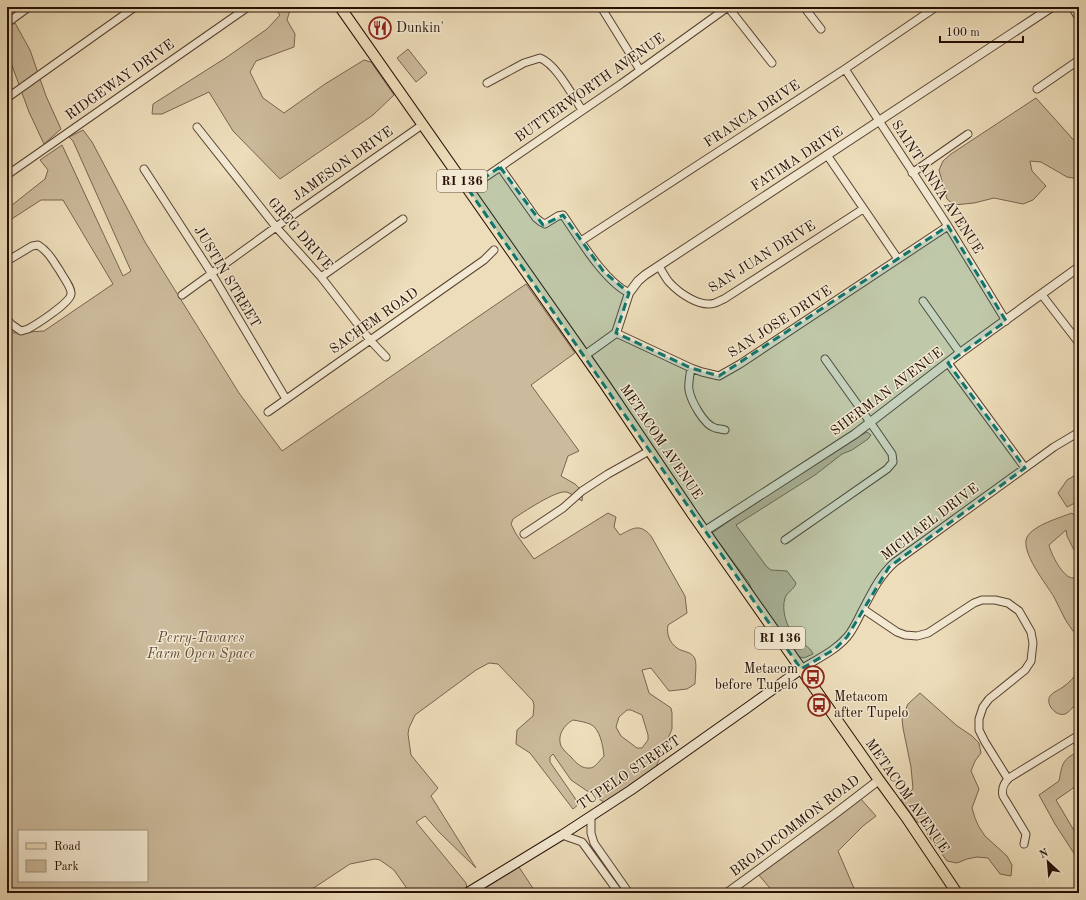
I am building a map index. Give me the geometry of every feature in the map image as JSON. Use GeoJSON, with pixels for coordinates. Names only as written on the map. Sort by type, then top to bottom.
{"type":"FeatureCollection","features":[{"type":"Feature","properties":{"kind":"main road","name":"METACOM AVENUE"},"geometry":{"type":"LineString","coordinates":[[340,7],[906,817],[957,893]]}},
{"type":"Feature","properties":{"kind":"main road","name":"TUPELO STREET"},"geometry":{"type":"LineString","coordinates":[[466,893],[591,817],[675,760],[802,669]]}},
{"type":"Feature","properties":{"kind":"street"},"geometry":{"type":"LineString","coordinates":[[7,23],[29,7]]}},
{"type":"Feature","properties":{"kind":"street"},"geometry":{"type":"LineString","coordinates":[[7,98],[135,7]]}},
{"type":"Feature","properties":{"kind":"street","name":"RIDGEWAY DRIVE"},"geometry":{"type":"LineString","coordinates":[[7,175],[248,7]]}},
{"type":"Feature","properties":{"kind":"street"},"geometry":{"type":"LineString","coordinates":[[601,7],[640,70]]}},
{"type":"Feature","properties":{"kind":"street"},"geometry":{"type":"LineString","coordinates":[[728,7],[772,63]]}},
{"type":"Feature","properties":{"kind":"street","name":"BUTTERWORTH AVENUE"},"geometry":{"type":"LineString","coordinates":[[468,189],[728,7]]}},
{"type":"Feature","properties":{"kind":"street"},"geometry":{"type":"LineString","coordinates":[[804,7],[821,29]]}},
{"type":"Feature","properties":{"kind":"street","name":"FRANCA DRIVE"},"geometry":{"type":"LineString","coordinates":[[581,241],[936,7]]}},
{"type":"Feature","properties":{"kind":"street","name":"FATIMA DRIVE"},"geometry":{"type":"LineString","coordinates":[[616,333],[629,292],[638,281],[1052,7]]}},
{"type":"Feature","properties":{"kind":"street"},"geometry":{"type":"LineString","coordinates":[[1072,7],[1079,18]]}},
{"type":"Feature","properties":{"kind":"street"},"geometry":{"type":"LineString","coordinates":[[487,83],[524,63],[540,58],[545,60],[560,76],[582,110]]}},
{"type":"Feature","properties":{"kind":"street"},"geometry":{"type":"LineString","coordinates":[[1037,89],[1079,60]]}},
{"type":"Feature","properties":{"kind":"street","name":"SAINT ANNA AVENUE"},"geometry":{"type":"LineString","coordinates":[[845,68],[912,173],[948,226],[1006,321]]}},
{"type":"Feature","properties":{"kind":"street","name":"JAMESON DRIVE"},"geometry":{"type":"LineString","coordinates":[[182,295],[422,125]]}},
{"type":"Feature","properties":{"kind":"street","name":"GREG DRIVE"},"geometry":{"type":"LineString","coordinates":[[196,127],[276,227],[321,277],[370,340],[386,357]]}},
{"type":"Feature","properties":{"kind":"street"},"geometry":{"type":"LineString","coordinates":[[912,173],[968,134]]}},
{"type":"Feature","properties":{"kind":"street"},"geometry":{"type":"LineString","coordinates":[[827,155],[898,259]]}},
{"type":"Feature","properties":{"kind":"street"},"geometry":{"type":"LineString","coordinates":[[500,166],[541,222],[545,224],[558,216],[563,215],[604,272],[625,291],[629,292]]}},
{"type":"Feature","properties":{"kind":"street","name":"JUSTIN STREET"},"geometry":{"type":"LineString","coordinates":[[144,169],[212,274],[286,399]]}},
{"type":"Feature","properties":{"kind":"street","name":"SAN JUAN DRIVE"},"geometry":{"type":"LineString","coordinates":[[659,266],[669,281],[683,294],[700,302],[707,304],[714,303],[724,299],[863,209]]}},
{"type":"Feature","properties":{"kind":"street"},"geometry":{"type":"LineString","coordinates":[[321,277],[403,219]]}},
{"type":"Feature","properties":{"kind":"street","name":"SAN JOSE DRIVE"},"geometry":{"type":"LineString","coordinates":[[616,333],[691,368],[720,376],[948,226]]}},
{"type":"Feature","properties":{"kind":"street"},"geometry":{"type":"LineString","coordinates":[[7,261],[32,246],[38,245],[45,249],[68,286],[71,294],[69,299],[63,305],[28,329],[21,331],[7,319]]}},
{"type":"Feature","properties":{"kind":"street","name":"SACHEM ROAD"},"geometry":{"type":"LineString","coordinates":[[268,412],[484,260],[494,250]]}},
{"type":"Feature","properties":{"kind":"street","name":"SHERMAN AVENUE"},"geometry":{"type":"LineString","coordinates":[[706,531],[837,446],[960,353],[1079,267]]}},
{"type":"Feature","properties":{"kind":"street"},"geometry":{"type":"LineString","coordinates":[[1042,295],[1079,344]]}},
{"type":"Feature","properties":{"kind":"street"},"geometry":{"type":"LineString","coordinates":[[923,301],[960,353]]}},
{"type":"Feature","properties":{"kind":"street"},"geometry":{"type":"LineString","coordinates":[[584,356],[616,333]]}},
{"type":"Feature","properties":{"kind":"street"},"geometry":{"type":"LineString","coordinates":[[785,540],[887,469],[893,462],[892,454],[825,359]]}},
{"type":"Feature","properties":{"kind":"street"},"geometry":{"type":"LineString","coordinates":[[948,363],[1025,468]]}},
{"type":"Feature","properties":{"kind":"street"},"geometry":{"type":"LineString","coordinates":[[691,368],[689,388],[691,398],[704,419],[714,428],[725,430]]}},
{"type":"Feature","properties":{"kind":"street","name":"MICHAEL DRIVE"},"geometry":{"type":"LineString","coordinates":[[802,669],[839,646],[851,632],[885,571],[895,562],[1054,447],[1079,432]]}},
{"type":"Feature","properties":{"kind":"street"},"geometry":{"type":"LineString","coordinates":[[524,534],[563,508],[582,491],[608,474],[649,451]]}},
{"type":"Feature","properties":{"kind":"street"},"geometry":{"type":"LineString","coordinates":[[864,609],[897,632],[905,635],[918,636],[928,633],[974,603],[982,600],[995,600],[1008,603],[1019,611],[1031,632],[1033,643],[1031,661],[1025,670],[989,699],[983,707],[979,719],[980,730],[985,742],[1008,779]]}},
{"type":"Feature","properties":{"kind":"street"},"geometry":{"type":"LineString","coordinates":[[1024,844],[1026,834],[1002,792],[1004,784],[1008,779],[1079,735]]}},
{"type":"Feature","properties":{"kind":"street","name":"BROADCOMMON ROAD"},"geometry":{"type":"LineString","coordinates":[[727,893],[879,780]]}},
{"type":"Feature","properties":{"kind":"street"},"geometry":{"type":"LineString","coordinates":[[591,817],[591,833],[594,843],[629,893]]}},
{"type":"Feature","properties":{"kind":"street"},"geometry":{"type":"LineString","coordinates":[[562,835],[582,842],[619,893]]}},
{"type":"Feature","properties":{"kind":"highlighted area"},"geometry":{"type":"Polygon","coordinates":[[[500,167],[543,225],[563,215],[604,272],[629,293],[616,333],[691,368],[719,376],[948,226],[1006,321],[948,363],[1025,468],[889,567],[847,637],[835,649],[801,669],[468,189],[500,167]]]}},
{"type":"Feature","properties":{"kind":"green space"},"geometry":{"type":"Polygon","coordinates":[[[274,7],[291,7],[287,20],[295,34],[294,47],[256,61],[250,72],[263,98],[284,113],[325,84],[364,60],[371,62],[394,95],[373,115],[280,179],[233,131],[209,92],[162,114],[152,114],[153,104],[227,57],[267,29],[280,15],[274,7]]]}},
{"type":"Feature","properties":{"kind":"green space"},"geometry":{"type":"Polygon","coordinates":[[[15,23],[30,50],[46,96],[61,129],[44,144],[29,112],[7,52],[7,27],[15,23]]]}},
{"type":"Feature","properties":{"kind":"green space"},"geometry":{"type":"Polygon","coordinates":[[[408,49],[427,73],[416,82],[397,58],[408,49]]]}},
{"type":"Feature","properties":{"kind":"green space"},"geometry":{"type":"Polygon","coordinates":[[[1036,98],[1079,146],[1079,179],[1067,177],[1041,162],[1030,161],[1032,171],[1046,186],[1033,200],[1023,204],[994,198],[974,203],[954,205],[947,199],[939,170],[943,161],[951,154],[1036,98]]]}},
{"type":"Feature","properties":{"kind":"green space","name":"Perry-Tavares Farm Open Space"},"geometry":{"type":"Polygon","coordinates":[[[83,130],[92,142],[145,242],[239,393],[282,451],[526,284],[575,353],[531,385],[579,451],[568,456],[561,476],[575,484],[583,492],[582,501],[572,494],[561,492],[539,502],[513,519],[511,524],[516,534],[534,559],[608,513],[616,517],[614,527],[620,535],[629,530],[640,528],[651,536],[685,596],[687,613],[668,625],[669,638],[672,644],[677,648],[692,654],[696,664],[695,684],[687,689],[669,691],[651,668],[642,670],[649,693],[671,708],[672,713],[672,729],[656,767],[605,803],[571,780],[553,754],[550,757],[550,762],[579,804],[573,809],[530,753],[516,744],[517,730],[533,716],[533,701],[498,664],[489,663],[476,670],[415,715],[408,734],[411,755],[438,788],[431,796],[476,868],[439,832],[425,816],[416,822],[466,883],[467,888],[458,893],[410,893],[394,870],[380,860],[375,859],[350,864],[306,893],[7,893],[7,566],[10,563],[7,559],[7,326],[13,333],[44,331],[113,284],[63,200],[41,200],[7,222],[7,209],[45,179],[48,170],[40,160],[62,145],[123,276],[131,271],[73,141],[69,137],[83,130]],[[627,710],[619,717],[616,727],[621,736],[637,748],[642,748],[648,740],[648,735],[642,715],[631,710],[627,710]],[[573,720],[562,731],[560,738],[561,746],[579,765],[584,768],[592,768],[604,756],[599,733],[590,724],[573,720]]]}},
{"type":"Feature","properties":{"kind":"green space"},"geometry":{"type":"Polygon","coordinates":[[[867,432],[871,435],[868,439],[852,450],[842,454],[815,475],[736,525],[767,567],[771,570],[787,571],[796,583],[785,598],[784,613],[787,624],[792,633],[812,651],[813,654],[804,658],[800,657],[792,650],[757,601],[749,583],[712,533],[807,467],[867,432]]]}},
{"type":"Feature","properties":{"kind":"green space"},"geometry":{"type":"Polygon","coordinates":[[[1079,473],[1079,501],[1067,507],[1058,493],[1067,480],[1079,473]]]}},
{"type":"Feature","properties":{"kind":"green space"},"geometry":{"type":"Polygon","coordinates":[[[1072,513],[1079,520],[1079,560],[1067,536],[1066,530],[1049,545],[1052,554],[1065,574],[1073,578],[1079,575],[1079,639],[1067,622],[1054,597],[1035,568],[1027,551],[1026,543],[1027,537],[1030,533],[1041,525],[1072,513]]]}},
{"type":"Feature","properties":{"kind":"green space"},"geometry":{"type":"Polygon","coordinates":[[[1079,671],[1079,701],[1067,713],[1058,714],[1050,706],[1050,696],[1067,684],[1079,671]]]}},
{"type":"Feature","properties":{"kind":"green space"},"geometry":{"type":"Polygon","coordinates":[[[920,693],[979,743],[981,753],[975,761],[971,771],[979,789],[972,808],[979,827],[985,836],[1007,856],[1012,865],[1011,876],[1000,874],[988,858],[977,857],[957,863],[947,861],[928,835],[927,825],[917,822],[901,800],[913,789],[911,767],[902,718],[908,704],[920,693]]]}},
{"type":"Feature","properties":{"kind":"green space"},"geometry":{"type":"Polygon","coordinates":[[[1079,753],[1079,784],[1056,800],[1079,839],[1079,861],[1055,824],[1039,795],[1059,781],[1063,764],[1067,758],[1079,753]]]}},
{"type":"Feature","properties":{"kind":"green space"},"geometry":{"type":"Polygon","coordinates":[[[860,798],[876,816],[863,826],[838,851],[856,893],[774,893],[758,874],[860,798]]]}},
{"type":"Feature","properties":{"kind":"green space"},"geometry":{"type":"Polygon","coordinates":[[[519,867],[536,893],[477,893],[519,867]]]}},
{"type":"Feature","properties":{"kind":"place","name":"Dunkin'"},"geometry":{"type":"Point","coordinates":[380,28]}},
{"type":"Feature","properties":{"kind":"place","name":"Metacom before Tupelo"},"geometry":{"type":"Point","coordinates":[813,677]}},
{"type":"Feature","properties":{"kind":"place","name":"Metacom after Tupelo"},"geometry":{"type":"Point","coordinates":[819,705]}}]}
